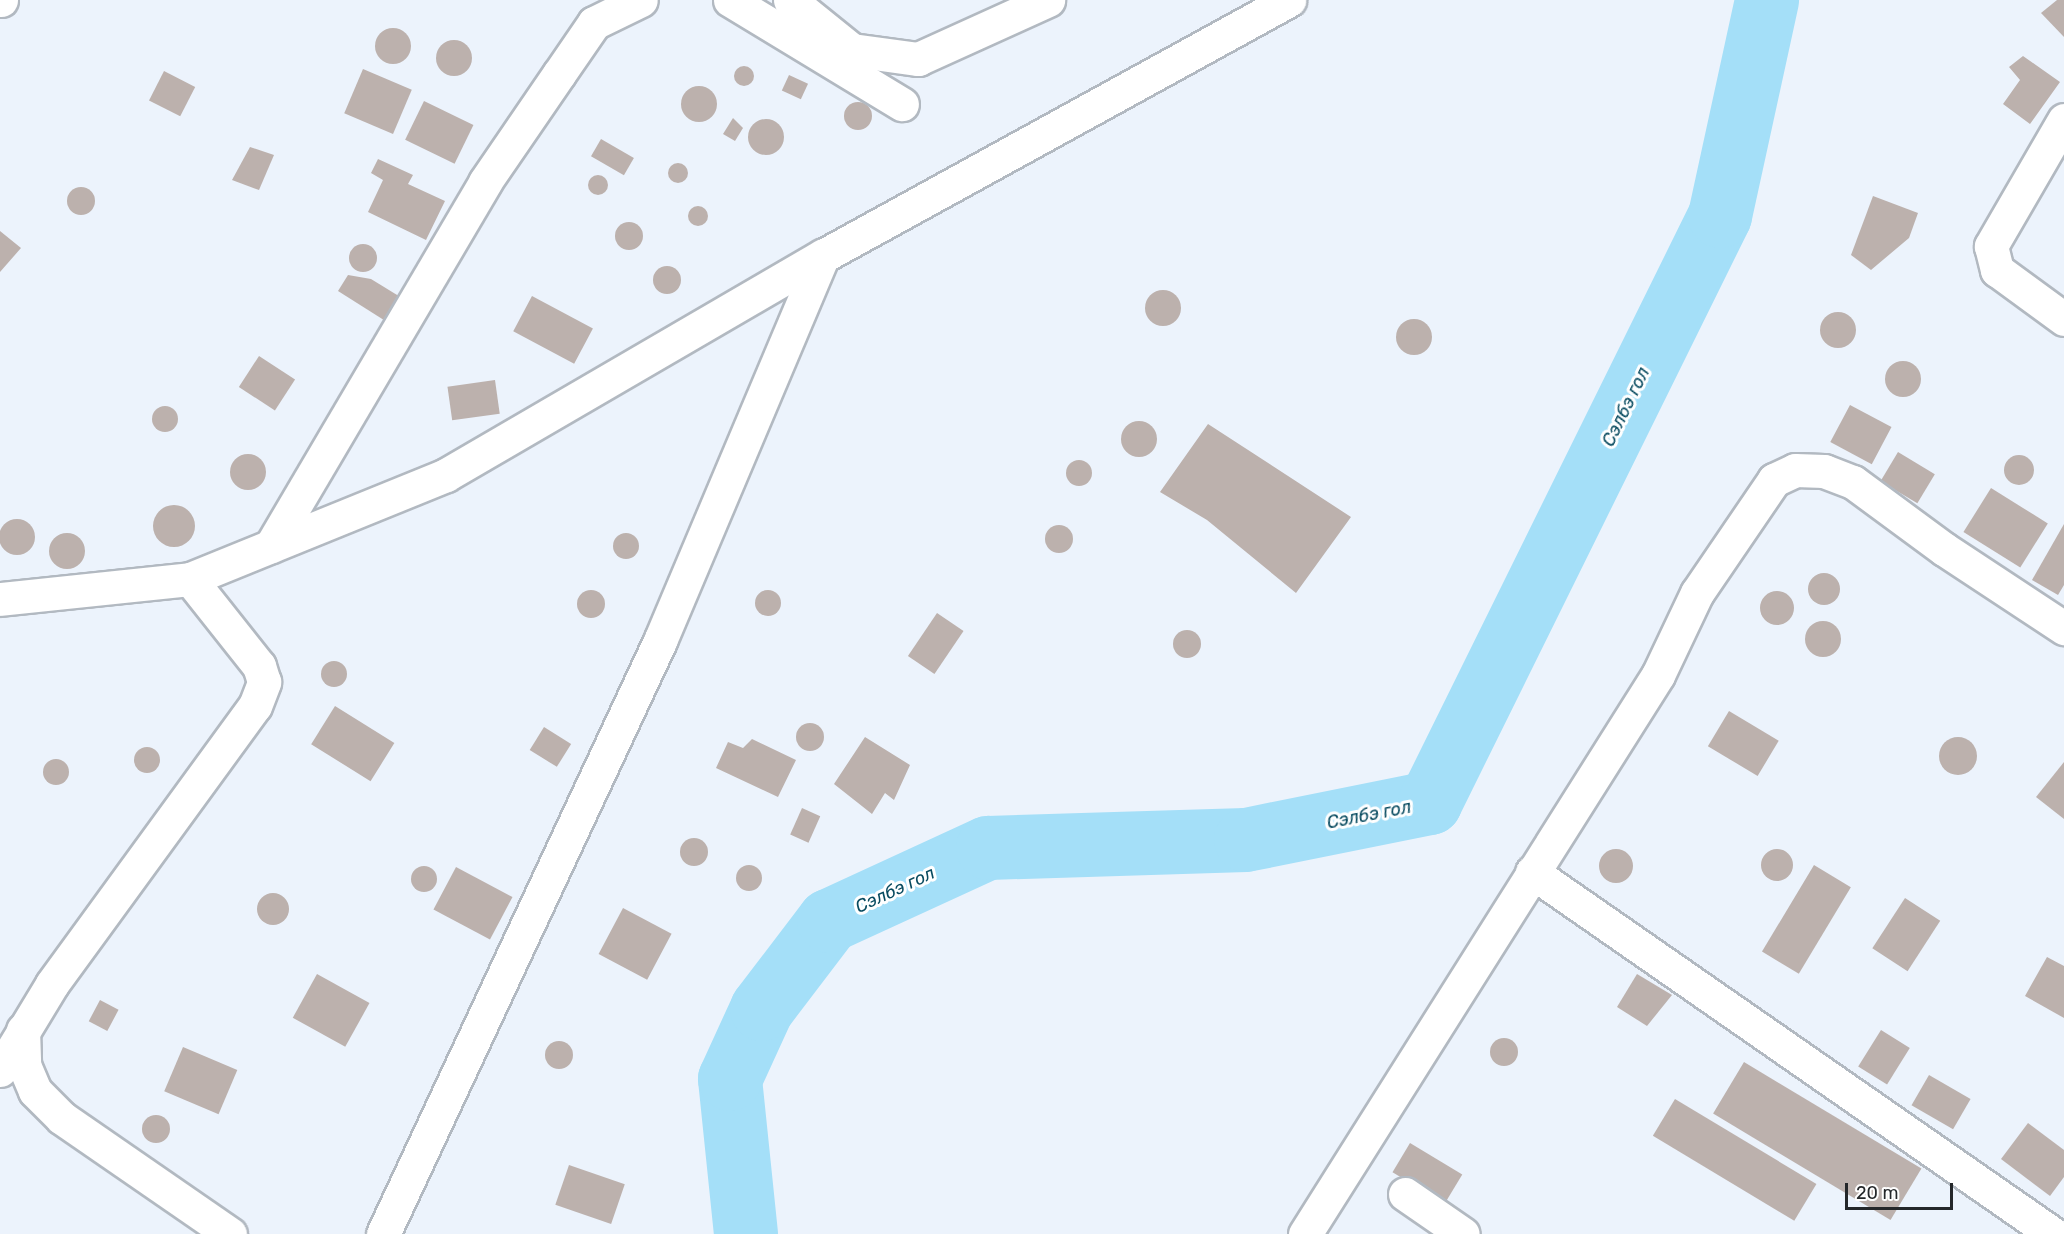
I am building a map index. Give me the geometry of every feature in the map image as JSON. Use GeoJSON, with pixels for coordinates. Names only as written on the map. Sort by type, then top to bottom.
{"type":"FeatureCollection","features":[{"type":"Feature","properties":{"kind":"street"},"geometry":{"type":"LineString","coordinates":[[271,546],[485,182],[594,23],[641,0]]}},
{"type":"Feature","properties":{"kind":"street"},"geometry":{"type":"LineString","coordinates":[[730,0],[902,104]]}},
{"type":"Feature","properties":{"kind":"street"},"geometry":{"type":"LineString","coordinates":[[790,0],[852,50],[918,58],[1048,0]]}},
{"type":"Feature","properties":{"kind":"street"},"geometry":{"type":"LineString","coordinates":[[0,599],[190,579],[446,475],[823,256],[1289,0]]}},
{"type":"Feature","properties":{"kind":"street"},"geometry":{"type":"LineString","coordinates":[[2064,120],[1991,246],[1997,270],[2064,319]]}},
{"type":"Feature","properties":{"kind":"street"},"geometry":{"type":"LineString","coordinates":[[383,1234],[660,642],[823,256]]}},
{"type":"Feature","properties":{"kind":"street"},"geometry":{"type":"LineString","coordinates":[[1305,1234],[1658,675],[1697,593],[1774,480],[1805,471],[1824,471],[1853,482],[1944,549],[2064,628]]}},
{"type":"Feature","properties":{"kind":"street"},"geometry":{"type":"LineString","coordinates":[[0,1070],[23,1030],[255,706],[264,682],[259,666],[190,579]]}},
{"type":"Feature","properties":{"kind":"street"},"geometry":{"type":"LineString","coordinates":[[1532,872],[2053,1234]]}},
{"type":"Feature","properties":{"kind":"street"},"geometry":{"type":"LineString","coordinates":[[23,1030],[24,1065],[35,1091],[62,1118],[230,1234]]}},
{"type":"Feature","properties":{"kind":"street"},"geometry":{"type":"LineString","coordinates":[[1405,1194],[1463,1234]]}},
{"type":"Feature","properties":{"kind":"building"},"geometry":{"type":"Polygon","coordinates":[[[2057,0],[2064,0],[2064,37],[2041,13],[2057,0]]]}},
{"type":"Feature","properties":{"kind":"building"},"geometry":{"type":"Polygon","coordinates":[[[393,28],[406,33],[411,46],[406,59],[393,64],[380,59],[375,46],[380,33],[393,28]]]}},
{"type":"Feature","properties":{"kind":"building"},"geometry":{"type":"Polygon","coordinates":[[[454,40],[467,45],[472,58],[467,71],[454,76],[441,71],[436,58],[441,45],[454,40]]]}},
{"type":"Feature","properties":{"kind":"building"},"geometry":{"type":"Polygon","coordinates":[[[2023,56],[2060,82],[2030,124],[2003,104],[2020,80],[2009,67],[2023,56]]]}},
{"type":"Feature","properties":{"kind":"building"},"geometry":{"type":"Polygon","coordinates":[[[744,66],[751,69],[754,76],[751,83],[744,86],[737,83],[734,76],[737,69],[744,66]]]}},
{"type":"Feature","properties":{"kind":"building"},"geometry":{"type":"Polygon","coordinates":[[[363,69],[412,90],[393,134],[344,113],[363,69]]]}},
{"type":"Feature","properties":{"kind":"building"},"geometry":{"type":"Polygon","coordinates":[[[164,71],[195,87],[180,116],[149,100],[164,71]]]}},
{"type":"Feature","properties":{"kind":"building"},"geometry":{"type":"Polygon","coordinates":[[[789,75],[808,84],[801,99],[782,90],[789,75]]]}},
{"type":"Feature","properties":{"kind":"building"},"geometry":{"type":"Polygon","coordinates":[[[699,86],[712,91],[717,104],[712,117],[699,122],[686,117],[681,104],[686,91],[699,86]]]}},
{"type":"Feature","properties":{"kind":"building"},"geometry":{"type":"Polygon","coordinates":[[[424,101],[473,125],[455,164],[405,140],[424,101]]]}},
{"type":"Feature","properties":{"kind":"building"},"geometry":{"type":"Polygon","coordinates":[[[858,102],[868,106],[872,116],[868,126],[858,130],[848,126],[844,116],[848,106],[858,102]]]}},
{"type":"Feature","properties":{"kind":"building"},"geometry":{"type":"Polygon","coordinates":[[[733,118],[743,128],[735,141],[723,134],[733,118]]]}},
{"type":"Feature","properties":{"kind":"building"},"geometry":{"type":"Polygon","coordinates":[[[766,119],[779,124],[784,137],[779,150],[766,155],[753,150],[748,137],[753,124],[766,119]]]}},
{"type":"Feature","properties":{"kind":"building"},"geometry":{"type":"Polygon","coordinates":[[[601,139],[634,158],[624,175],[591,156],[601,139]]]}},
{"type":"Feature","properties":{"kind":"building"},"geometry":{"type":"Polygon","coordinates":[[[250,147],[274,155],[259,190],[232,180],[250,147]]]}},
{"type":"Feature","properties":{"kind":"building"},"geometry":{"type":"Polygon","coordinates":[[[378,159],[413,175],[408,184],[445,201],[426,240],[368,212],[383,180],[371,173],[378,159]]]}},
{"type":"Feature","properties":{"kind":"building"},"geometry":{"type":"Polygon","coordinates":[[[678,163],[685,166],[688,173],[685,180],[678,183],[671,180],[668,173],[671,166],[678,163]]]}},
{"type":"Feature","properties":{"kind":"building"},"geometry":{"type":"Polygon","coordinates":[[[598,175],[605,178],[608,185],[605,192],[598,195],[591,192],[588,185],[591,178],[598,175]]]}},
{"type":"Feature","properties":{"kind":"building"},"geometry":{"type":"Polygon","coordinates":[[[81,187],[91,191],[95,201],[91,211],[81,215],[71,211],[67,201],[71,191],[81,187]]]}},
{"type":"Feature","properties":{"kind":"building"},"geometry":{"type":"Polygon","coordinates":[[[1873,196],[1918,213],[1909,238],[1871,270],[1851,255],[1873,196]]]}},
{"type":"Feature","properties":{"kind":"building"},"geometry":{"type":"Polygon","coordinates":[[[694,206],[702,206],[708,212],[708,220],[702,226],[694,226],[688,220],[688,212],[694,206]]]}},
{"type":"Feature","properties":{"kind":"building"},"geometry":{"type":"Polygon","coordinates":[[[629,222],[639,226],[643,236],[639,246],[629,250],[619,246],[615,236],[619,226],[629,222]]]}},
{"type":"Feature","properties":{"kind":"building"},"geometry":{"type":"Polygon","coordinates":[[[0,231],[21,248],[0,272],[0,231]]]}},
{"type":"Feature","properties":{"kind":"building"},"geometry":{"type":"Polygon","coordinates":[[[363,244],[373,248],[377,258],[373,268],[363,272],[353,268],[349,258],[353,248],[363,244]]]}},
{"type":"Feature","properties":{"kind":"building"},"geometry":{"type":"Polygon","coordinates":[[[667,266],[677,270],[681,280],[677,290],[667,294],[657,290],[653,280],[657,270],[667,266]]]}},
{"type":"Feature","properties":{"kind":"building"},"geometry":{"type":"Polygon","coordinates":[[[348,275],[371,279],[402,298],[387,322],[338,291],[348,275]]]}},
{"type":"Feature","properties":{"kind":"building"},"geometry":{"type":"Polygon","coordinates":[[[1163,290],[1176,295],[1181,308],[1176,321],[1163,326],[1150,321],[1145,308],[1150,295],[1163,290]]]}},
{"type":"Feature","properties":{"kind":"building"},"geometry":{"type":"Polygon","coordinates":[[[532,296],[593,328],[574,364],[513,331],[532,296]]]}},
{"type":"Feature","properties":{"kind":"building"},"geometry":{"type":"Polygon","coordinates":[[[1838,312],[1851,317],[1856,330],[1851,343],[1838,348],[1825,343],[1820,330],[1825,317],[1838,312]]]}},
{"type":"Feature","properties":{"kind":"building"},"geometry":{"type":"Polygon","coordinates":[[[1414,319],[1427,324],[1432,337],[1427,350],[1414,355],[1401,350],[1396,337],[1401,324],[1414,319]]]}},
{"type":"Feature","properties":{"kind":"building"},"geometry":{"type":"Polygon","coordinates":[[[259,356],[295,379],[275,410],[239,387],[259,356]]]}},
{"type":"Feature","properties":{"kind":"building"},"geometry":{"type":"Polygon","coordinates":[[[1903,361],[1916,366],[1921,379],[1916,392],[1903,397],[1890,392],[1885,379],[1890,366],[1903,361]]]}},
{"type":"Feature","properties":{"kind":"building"},"geometry":{"type":"Polygon","coordinates":[[[495,380],[500,414],[452,420],[447,387],[495,380]]]}},
{"type":"Feature","properties":{"kind":"building"},"geometry":{"type":"Polygon","coordinates":[[[1850,405],[1891,427],[1872,464],[1830,442],[1850,405]]]}},
{"type":"Feature","properties":{"kind":"building"},"geometry":{"type":"Polygon","coordinates":[[[165,406],[175,409],[178,419],[175,429],[165,432],[155,429],[152,419],[155,409],[165,406]]]}},
{"type":"Feature","properties":{"kind":"building"},"geometry":{"type":"Polygon","coordinates":[[[1139,421],[1152,426],[1157,439],[1152,452],[1139,457],[1126,452],[1121,439],[1126,426],[1139,421]]]}},
{"type":"Feature","properties":{"kind":"building"},"geometry":{"type":"Polygon","coordinates":[[[1208,424],[1351,517],[1296,593],[1207,520],[1160,492],[1208,424]]]}},
{"type":"Feature","properties":{"kind":"building"},"geometry":{"type":"Polygon","coordinates":[[[1898,452],[1935,474],[1917,503],[1880,481],[1898,452]]]}},
{"type":"Feature","properties":{"kind":"building"},"geometry":{"type":"Polygon","coordinates":[[[248,454],[261,459],[266,472],[261,485],[248,490],[235,485],[230,472],[235,459],[248,454]]]}},
{"type":"Feature","properties":{"kind":"building"},"geometry":{"type":"Polygon","coordinates":[[[2019,455],[2030,459],[2034,470],[2030,481],[2019,485],[2008,481],[2004,470],[2008,459],[2019,455]]]}},
{"type":"Feature","properties":{"kind":"building"},"geometry":{"type":"Polygon","coordinates":[[[1079,460],[1089,463],[1092,473],[1089,483],[1079,486],[1069,483],[1066,473],[1069,463],[1079,460]]]}},
{"type":"Feature","properties":{"kind":"building"},"geometry":{"type":"Polygon","coordinates":[[[1991,488],[2048,524],[2020,568],[1963,532],[1991,488]]]}},
{"type":"Feature","properties":{"kind":"building"},"geometry":{"type":"Polygon","coordinates":[[[174,505],[189,511],[195,526],[189,541],[174,547],[159,541],[153,526],[159,511],[174,505]]]}},
{"type":"Feature","properties":{"kind":"building"},"geometry":{"type":"Polygon","coordinates":[[[17,519],[30,524],[35,537],[30,550],[17,555],[4,550],[-1,537],[4,524],[17,519]]]}},
{"type":"Feature","properties":{"kind":"building"},"geometry":{"type":"Polygon","coordinates":[[[2064,524],[2064,585],[2058,595],[2032,580],[2064,524]]]}},
{"type":"Feature","properties":{"kind":"building"},"geometry":{"type":"Polygon","coordinates":[[[1059,525],[1069,529],[1073,539],[1069,549],[1059,553],[1049,549],[1045,539],[1049,529],[1059,525]]]}},
{"type":"Feature","properties":{"kind":"building"},"geometry":{"type":"Polygon","coordinates":[[[67,533],[79,539],[85,551],[79,563],[67,569],[55,563],[49,551],[55,539],[67,533]]]}},
{"type":"Feature","properties":{"kind":"building"},"geometry":{"type":"Polygon","coordinates":[[[626,533],[636,536],[639,546],[636,556],[626,559],[616,556],[613,546],[616,536],[626,533]]]}},
{"type":"Feature","properties":{"kind":"building"},"geometry":{"type":"Polygon","coordinates":[[[1824,573],[1836,577],[1840,589],[1836,601],[1824,605],[1812,601],[1808,589],[1812,577],[1824,573]]]}},
{"type":"Feature","properties":{"kind":"building"},"geometry":{"type":"Polygon","coordinates":[[[591,590],[601,594],[605,604],[601,614],[591,618],[581,614],[577,604],[581,594],[591,590]]]}},
{"type":"Feature","properties":{"kind":"building"},"geometry":{"type":"Polygon","coordinates":[[[768,590],[778,593],[781,603],[778,613],[768,616],[758,613],[755,603],[758,593],[768,590]]]}},
{"type":"Feature","properties":{"kind":"building"},"geometry":{"type":"Polygon","coordinates":[[[1777,591],[1789,596],[1794,608],[1789,620],[1777,625],[1765,620],[1760,608],[1765,596],[1777,591]]]}},
{"type":"Feature","properties":{"kind":"building"},"geometry":{"type":"Polygon","coordinates":[[[937,613],[964,631],[934,674],[908,656],[937,613]]]}},
{"type":"Feature","properties":{"kind":"building"},"geometry":{"type":"Polygon","coordinates":[[[1823,621],[1836,626],[1841,639],[1836,652],[1823,657],[1810,652],[1805,639],[1810,626],[1823,621]]]}},
{"type":"Feature","properties":{"kind":"building"},"geometry":{"type":"Polygon","coordinates":[[[1187,630],[1197,634],[1201,644],[1197,654],[1187,658],[1177,654],[1173,644],[1177,634],[1187,630]]]}},
{"type":"Feature","properties":{"kind":"building"},"geometry":{"type":"Polygon","coordinates":[[[334,661],[344,664],[347,674],[344,684],[334,687],[324,684],[321,674],[324,664],[334,661]]]}},
{"type":"Feature","properties":{"kind":"building"},"geometry":{"type":"Polygon","coordinates":[[[335,706],[394,743],[371,781],[311,744],[335,706]]]}},
{"type":"Feature","properties":{"kind":"building"},"geometry":{"type":"Polygon","coordinates":[[[1729,711],[1779,741],[1758,776],[1708,746],[1729,711]]]}},
{"type":"Feature","properties":{"kind":"building"},"geometry":{"type":"Polygon","coordinates":[[[810,723],[820,727],[824,737],[820,747],[810,751],[800,747],[796,737],[800,727],[810,723]]]}},
{"type":"Feature","properties":{"kind":"building"},"geometry":{"type":"Polygon","coordinates":[[[544,727],[571,744],[557,767],[530,750],[544,727]]]}},
{"type":"Feature","properties":{"kind":"building"},"geometry":{"type":"Polygon","coordinates":[[[865,737],[910,765],[894,800],[885,793],[872,814],[834,784],[865,737]]]}},
{"type":"Feature","properties":{"kind":"building"},"geometry":{"type":"Polygon","coordinates":[[[1958,737],[1965,738],[1971,743],[1976,749],[1976,763],[1971,769],[1965,774],[1958,775],[1951,774],[1945,769],[1940,763],[1939,756],[1940,749],[1945,743],[1951,738],[1958,737]]]}},
{"type":"Feature","properties":{"kind":"building"},"geometry":{"type":"Polygon","coordinates":[[[752,739],[796,760],[778,797],[716,768],[728,742],[743,748],[752,739]]]}},
{"type":"Feature","properties":{"kind":"building"},"geometry":{"type":"Polygon","coordinates":[[[147,747],[157,750],[160,760],[157,770],[147,773],[137,770],[134,760],[137,750],[147,747]]]}},
{"type":"Feature","properties":{"kind":"building"},"geometry":{"type":"Polygon","coordinates":[[[56,759],[66,762],[69,772],[66,782],[56,785],[46,782],[43,772],[46,762],[56,759]]]}},
{"type":"Feature","properties":{"kind":"building"},"geometry":{"type":"Polygon","coordinates":[[[2064,762],[2064,819],[2036,797],[2064,762]]]}},
{"type":"Feature","properties":{"kind":"building"},"geometry":{"type":"Polygon","coordinates":[[[802,808],[820,816],[808,843],[790,834],[802,808]]]}},
{"type":"Feature","properties":{"kind":"building"},"geometry":{"type":"Polygon","coordinates":[[[694,838],[704,842],[708,852],[704,862],[694,866],[684,862],[680,852],[684,842],[694,838]]]}},
{"type":"Feature","properties":{"kind":"building"},"geometry":{"type":"Polygon","coordinates":[[[1616,849],[1628,854],[1633,866],[1628,878],[1616,883],[1604,878],[1599,866],[1604,854],[1616,849]]]}},
{"type":"Feature","properties":{"kind":"building"},"geometry":{"type":"Polygon","coordinates":[[[1777,849],[1788,854],[1793,865],[1788,876],[1777,881],[1766,876],[1761,865],[1766,854],[1777,849]]]}},
{"type":"Feature","properties":{"kind":"building"},"geometry":{"type":"Polygon","coordinates":[[[749,865],[759,868],[762,878],[759,888],[749,891],[739,888],[736,878],[739,868],[749,865]]]}},
{"type":"Feature","properties":{"kind":"building"},"geometry":{"type":"Polygon","coordinates":[[[1814,865],[1851,887],[1799,974],[1762,952],[1814,865]]]}},
{"type":"Feature","properties":{"kind":"building"},"geometry":{"type":"Polygon","coordinates":[[[424,866],[434,869],[437,879],[434,889],[424,892],[414,889],[411,879],[414,869],[424,866]]]}},
{"type":"Feature","properties":{"kind":"building"},"geometry":{"type":"Polygon","coordinates":[[[456,867],[513,897],[490,939],[433,909],[456,867]]]}},
{"type":"Feature","properties":{"kind":"building"},"geometry":{"type":"Polygon","coordinates":[[[273,893],[285,897],[289,909],[285,921],[273,925],[261,921],[257,909],[261,897],[273,893]]]}},
{"type":"Feature","properties":{"kind":"building"},"geometry":{"type":"Polygon","coordinates":[[[1905,898],[1940,921],[1908,971],[1872,948],[1905,898]]]}},
{"type":"Feature","properties":{"kind":"building"},"geometry":{"type":"Polygon","coordinates":[[[623,908],[672,934],[647,980],[599,954],[623,908]]]}},
{"type":"Feature","properties":{"kind":"building"},"geometry":{"type":"Polygon","coordinates":[[[2047,957],[2064,966],[2064,1018],[2025,996],[2047,957]]]}},
{"type":"Feature","properties":{"kind":"building"},"geometry":{"type":"Polygon","coordinates":[[[317,974],[369,1003],[345,1047],[293,1018],[317,974]]]}},
{"type":"Feature","properties":{"kind":"building"},"geometry":{"type":"Polygon","coordinates":[[[1637,974],[1672,995],[1647,1026],[1617,1007],[1637,974]]]}},
{"type":"Feature","properties":{"kind":"building"},"geometry":{"type":"Polygon","coordinates":[[[100,1000],[119,1010],[107,1031],[89,1021],[100,1000]]]}},
{"type":"Feature","properties":{"kind":"building"},"geometry":{"type":"Polygon","coordinates":[[[1881,1030],[1910,1048],[1887,1084],[1858,1066],[1881,1030]]]}},
{"type":"Feature","properties":{"kind":"building"},"geometry":{"type":"Polygon","coordinates":[[[1504,1038],[1514,1042],[1518,1052],[1514,1062],[1504,1066],[1494,1062],[1490,1052],[1494,1042],[1504,1038]]]}},
{"type":"Feature","properties":{"kind":"building"},"geometry":{"type":"Polygon","coordinates":[[[559,1041],[569,1045],[573,1055],[569,1065],[559,1069],[549,1065],[545,1055],[549,1045],[559,1041]]]}},
{"type":"Feature","properties":{"kind":"building"},"geometry":{"type":"Polygon","coordinates":[[[183,1047],[237,1070],[219,1114],[164,1091],[183,1047]]]}},
{"type":"Feature","properties":{"kind":"building"},"geometry":{"type":"Polygon","coordinates":[[[1744,1062],[1921,1169],[1891,1220],[1713,1113],[1744,1062]]]}},
{"type":"Feature","properties":{"kind":"building"},"geometry":{"type":"Polygon","coordinates":[[[1929,1075],[1971,1099],[1953,1129],[1912,1105],[1929,1075]]]}},
{"type":"Feature","properties":{"kind":"building"},"geometry":{"type":"Polygon","coordinates":[[[1675,1099],[1816,1184],[1794,1221],[1653,1136],[1675,1099]]]}},
{"type":"Feature","properties":{"kind":"building"},"geometry":{"type":"Polygon","coordinates":[[[156,1115],[166,1119],[170,1129],[166,1139],[156,1143],[146,1139],[142,1129],[146,1119],[156,1115]]]}},
{"type":"Feature","properties":{"kind":"building"},"geometry":{"type":"Polygon","coordinates":[[[2028,1123],[2064,1150],[2064,1177],[2050,1196],[2001,1159],[2028,1123]]]}},
{"type":"Feature","properties":{"kind":"building"},"geometry":{"type":"Polygon","coordinates":[[[1410,1143],[1462,1174],[1445,1204],[1392,1172],[1410,1143]]]}},
{"type":"Feature","properties":{"kind":"building"},"geometry":{"type":"Polygon","coordinates":[[[569,1165],[625,1184],[611,1224],[555,1205],[569,1165]]]}},
{"type":"Feature","properties":{"kind":"waterway","name":"Сэлбэ гол"},"geometry":{"type":"LineString","coordinates":[[746,1234],[730,1079],[762,1009],[829,921],[988,848],[1246,840],[1430,803],[1720,216],[1767,0]]}}]}
